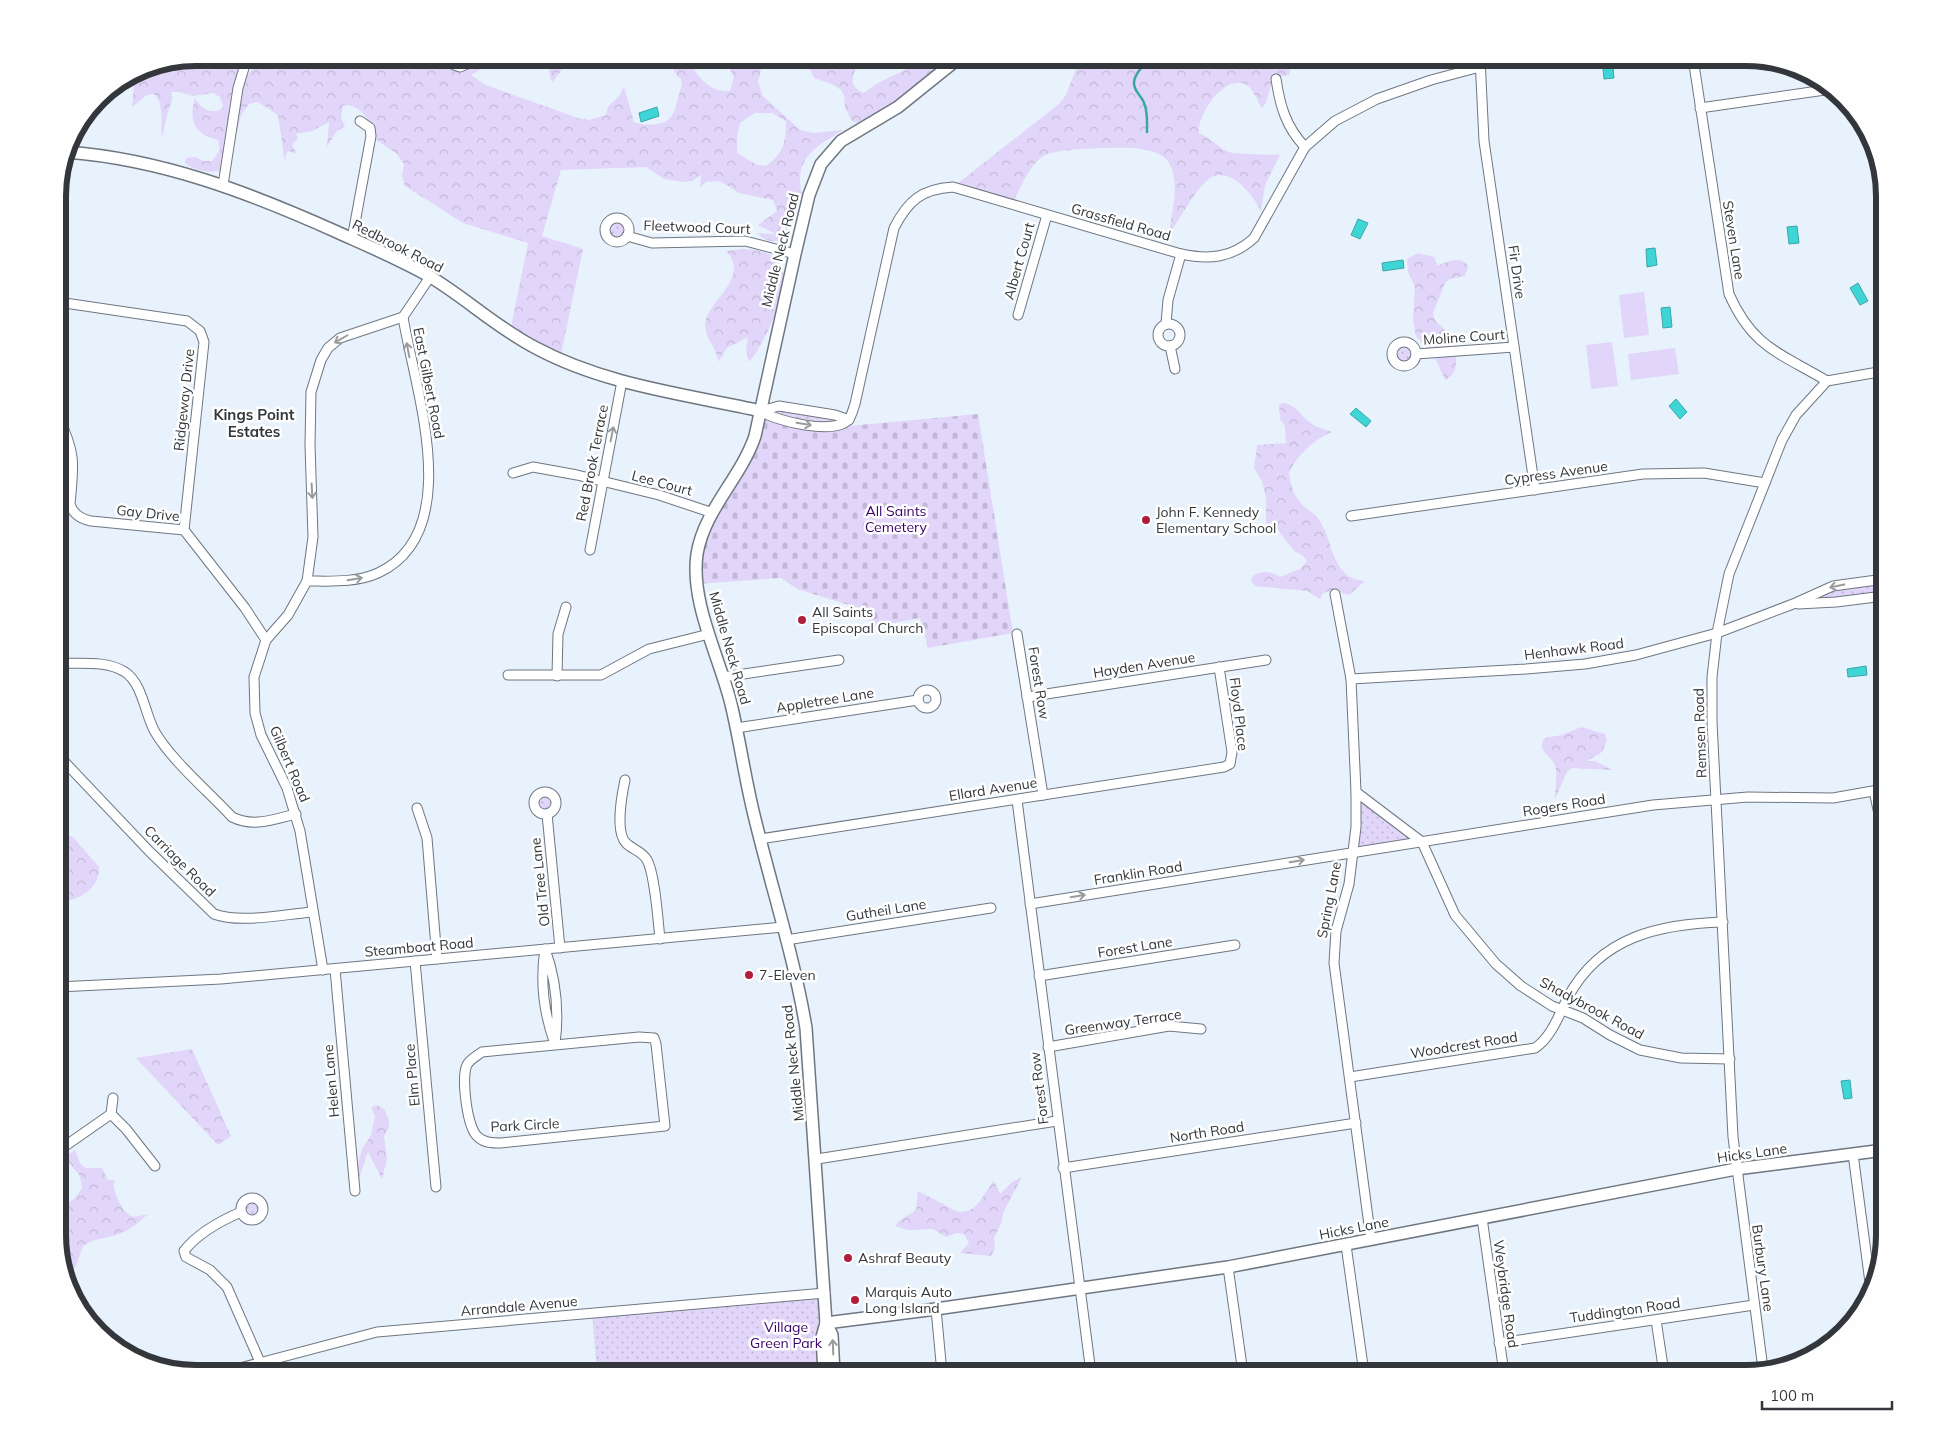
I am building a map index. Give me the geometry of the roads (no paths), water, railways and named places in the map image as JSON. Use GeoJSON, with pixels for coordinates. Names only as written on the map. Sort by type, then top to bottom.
{"type":"FeatureCollection","features":[{"type":"Feature","properties":{"kind":"main road","name":"Middle Neck Road"},"geometry":{"type":"LineString","coordinates":[[824,1365],[822,1337],[826,1323],[825,1293],[817,1159],[806,1028],[783,927],[760,839],[736,728],[697,584],[696,568],[702,534],[751,450],[794,254],[814,177],[832,150],[841,141],[898,107],[948,66]]}},
{"type":"Feature","properties":{"kind":"main road","name":"Redbrook Road"},"geometry":{"type":"LineString","coordinates":[[74,153],[135,160],[223,185],[268,201],[430,276],[535,348],[595,374],[761,411]]}},
{"type":"Feature","properties":{"kind":"main road","name":"Hicks Lane"},"geometry":{"type":"LineString","coordinates":[[826,1323],[1228,1267],[1736,1169],[1876,1151]]}},
{"type":"Feature","properties":{"kind":"main road","name":"Middle Neck Road"},"geometry":{"type":"LineString","coordinates":[[826,1323],[832,1335],[834,1365]]}},
{"type":"Feature","properties":{"kind":"street"},"geometry":{"type":"LineString","coordinates":[[223,185],[238,88],[245,66]]}},
{"type":"Feature","properties":{"kind":"street","name":"Grassfield Road"},"geometry":{"type":"LineString","coordinates":[[849,420],[894,228],[904,210],[917,197],[930,191],[953,188],[1181,254],[1209,258],[1220,257],[1247,244],[1261,228],[1304,147],[1335,121],[1377,99],[1469,66]]}},
{"type":"Feature","properties":{"kind":"street","name":"Fir Drive"},"geometry":{"type":"LineString","coordinates":[[1480,66],[1484,141],[1534,490]]}},
{"type":"Feature","properties":{"kind":"street","name":"Steven Lane"},"geometry":{"type":"LineString","coordinates":[[1694,66],[1726,280],[1736,310],[1746,327],[1768,348],[1826,381]]}},
{"type":"Feature","properties":{"kind":"street"},"geometry":{"type":"LineString","coordinates":[[1276,79],[1286,122],[1293,135],[1304,147]]}},
{"type":"Feature","properties":{"kind":"street"},"geometry":{"type":"LineString","coordinates":[[1700,108],[1821,91]]}},
{"type":"Feature","properties":{"kind":"street"},"geometry":{"type":"LineString","coordinates":[[352,239],[371,136],[370,128],[360,121]]}},
{"type":"Feature","properties":{"kind":"street","name":"Albert Court"},"geometry":{"type":"LineString","coordinates":[[1018,315],[1048,215]]}},
{"type":"Feature","properties":{"kind":"street","name":"Fleetwood Court"},"geometry":{"type":"LineString","coordinates":[[627,236],[652,243],[745,241],[794,254]]}},
{"type":"Feature","properties":{"kind":"street"},"geometry":{"type":"LineString","coordinates":[[1166,324],[1173,325],[1179,333],[1176,343],[1170,346],[1163,344],[1158,339],[1158,331],[1166,324],[1168,300],[1181,254]]}},
{"type":"Feature","properties":{"kind":"street"},"geometry":{"type":"LineString","coordinates":[[307,582],[313,537],[310,409],[311,392],[316,374],[328,348],[340,338],[403,317],[430,276]]}},
{"type":"Feature","properties":{"kind":"street","name":"Ridgeway Drive"},"geometry":{"type":"LineString","coordinates":[[67,303],[186,321],[200,331],[204,342],[184,530]]}},
{"type":"Feature","properties":{"kind":"street","name":"East Gilbert Road"},"geometry":{"type":"LineString","coordinates":[[307,582],[356,580],[378,573],[406,552],[418,533],[427,488],[427,436],[403,317]]}},
{"type":"Feature","properties":{"kind":"street"},"geometry":{"type":"LineString","coordinates":[[1170,346],[1175,369]]}},
{"type":"Feature","properties":{"kind":"street","name":"Moline Court"},"geometry":{"type":"LineString","coordinates":[[1416,354],[1514,347]]}},
{"type":"Feature","properties":{"kind":"street"},"geometry":{"type":"LineString","coordinates":[[1826,381],[1876,372]]}},
{"type":"Feature","properties":{"kind":"street","name":"Red Brook Terrace"},"geometry":{"type":"LineString","coordinates":[[590,550],[622,381]]}},
{"type":"Feature","properties":{"kind":"street","name":"Remsen Road"},"geometry":{"type":"LineString","coordinates":[[1736,1169],[1712,677],[1716,633],[1729,574],[1782,440],[1796,415],[1826,381]]}},
{"type":"Feature","properties":{"kind":"street"},"geometry":{"type":"LineString","coordinates":[[761,411],[779,406],[835,415],[849,420]]}},
{"type":"Feature","properties":{"kind":"street"},"geometry":{"type":"LineString","coordinates":[[761,411],[770,417],[824,427],[838,426],[849,420]]}},
{"type":"Feature","properties":{"kind":"street","name":"Gay Drive"},"geometry":{"type":"LineString","coordinates":[[67,435],[71,444],[73,457],[70,504],[72,510],[84,519],[91,521],[184,530],[245,608],[266,640]]}},
{"type":"Feature","properties":{"kind":"street","name":"Lee Court"},"geometry":{"type":"LineString","coordinates":[[513,473],[528,468],[538,468],[659,495],[714,513]]}},
{"type":"Feature","properties":{"kind":"street","name":"Cypress Avenue"},"geometry":{"type":"LineString","coordinates":[[1351,516],[1662,472],[1704,473],[1765,483]]}},
{"type":"Feature","properties":{"kind":"street","name":"Henhawk Road"},"geometry":{"type":"LineString","coordinates":[[1351,679],[1585,664],[1636,655],[1716,633],[1793,604],[1833,586],[1876,580]]}},
{"type":"Feature","properties":{"kind":"street","name":"Gilbert Road"},"geometry":{"type":"LineString","coordinates":[[307,582],[288,615],[266,640],[254,676],[255,713],[261,735],[287,788],[296,814],[323,970]]}},
{"type":"Feature","properties":{"kind":"street","name":"Spring Lane"},"geometry":{"type":"LineString","coordinates":[[1335,594],[1351,679],[1356,826],[1349,884],[1336,930],[1334,947],[1371,1240]]}},
{"type":"Feature","properties":{"kind":"street","name":"Henhawk Road"},"geometry":{"type":"LineString","coordinates":[[1793,604],[1836,602],[1876,597]]}},
{"type":"Feature","properties":{"kind":"street"},"geometry":{"type":"LineString","coordinates":[[557,676],[558,634],[566,607]]}},
{"type":"Feature","properties":{"kind":"street"},"geometry":{"type":"LineString","coordinates":[[508,675],[601,675],[649,649],[709,634]]}},
{"type":"Feature","properties":{"kind":"street","name":"Forest Row"},"geometry":{"type":"LineString","coordinates":[[1017,634],[1043,796]]}},
{"type":"Feature","properties":{"kind":"street"},"geometry":{"type":"LineString","coordinates":[[723,677],[839,660]]}},
{"type":"Feature","properties":{"kind":"street","name":"Hayden Avenue"},"geometry":{"type":"LineString","coordinates":[[1027,697],[1266,660]]}},
{"type":"Feature","properties":{"kind":"street"},"geometry":{"type":"LineString","coordinates":[[67,663],[116,667],[127,673],[134,681],[149,721],[165,746],[232,817],[243,822],[258,823],[296,814]]}},
{"type":"Feature","properties":{"kind":"street","name":"Floyd Place"},"geometry":{"type":"LineString","coordinates":[[1219,667],[1232,752],[1230,764]]}},
{"type":"Feature","properties":{"kind":"street","name":"Appletree Lane"},"geometry":{"type":"LineString","coordinates":[[736,728],[918,700]]}},
{"type":"Feature","properties":{"kind":"street","name":"Carriage Road"},"geometry":{"type":"LineString","coordinates":[[67,764],[149,851],[214,914],[226,918],[238,918],[313,912]]}},
{"type":"Feature","properties":{"kind":"street","name":"Ellard Avenue"},"geometry":{"type":"LineString","coordinates":[[760,839],[1224,768],[1230,764]]}},
{"type":"Feature","properties":{"kind":"street"},"geometry":{"type":"LineString","coordinates":[[625,780],[620,803],[622,838],[626,843],[642,853],[648,861],[657,905],[660,939]]}},
{"type":"Feature","properties":{"kind":"street"},"geometry":{"type":"LineString","coordinates":[[1874,791],[1876,800]]}},
{"type":"Feature","properties":{"kind":"street","name":"Rogers Road"},"geometry":{"type":"LineString","coordinates":[[1249,869],[1653,805],[1717,800],[1833,798],[1874,791]]}},
{"type":"Feature","properties":{"kind":"street"},"geometry":{"type":"LineString","coordinates":[[1356,792],[1422,842]]}},
{"type":"Feature","properties":{"kind":"street","name":"Forest Row"},"geometry":{"type":"LineString","coordinates":[[1017,800],[1089,1365]]}},
{"type":"Feature","properties":{"kind":"street"},"geometry":{"type":"LineString","coordinates":[[417,808],[427,838],[437,959]]}},
{"type":"Feature","properties":{"kind":"street","name":"Old Tree Lane"},"geometry":{"type":"LineString","coordinates":[[547,814],[560,948]]}},
{"type":"Feature","properties":{"kind":"street","name":"Shadybrook Road"},"geometry":{"type":"LineString","coordinates":[[1422,842],[1448,904],[1482,948],[1521,986],[1552,1006],[1583,1018],[1610,1035],[1640,1050],[1681,1058],[1730,1059]]}},
{"type":"Feature","properties":{"kind":"street","name":"Franklin Road"},"geometry":{"type":"LineString","coordinates":[[1030,904],[1249,869]]}},
{"type":"Feature","properties":{"kind":"street","name":"Gutheil Lane"},"geometry":{"type":"LineString","coordinates":[[786,940],[991,908]]}},
{"type":"Feature","properties":{"kind":"street","name":"Woodcrest Road"},"geometry":{"type":"LineString","coordinates":[[1350,1077],[1535,1048],[1546,1038],[1582,975],[1611,950],[1629,939],[1670,926],[1723,922]]}},
{"type":"Feature","properties":{"kind":"street","name":"Steamboat Road"},"geometry":{"type":"LineString","coordinates":[[67,987],[221,979],[783,927]]}},
{"type":"Feature","properties":{"kind":"street","name":"Forest Lane"},"geometry":{"type":"LineString","coordinates":[[1040,976],[1235,945]]}},
{"type":"Feature","properties":{"kind":"street"},"geometry":{"type":"LineString","coordinates":[[545,950],[552,969],[558,1024],[556,1044]]}},
{"type":"Feature","properties":{"kind":"street","name":"Elm Place"},"geometry":{"type":"LineString","coordinates":[[415,961],[436,1187]]}},
{"type":"Feature","properties":{"kind":"street","name":"Helen Lane"},"geometry":{"type":"LineString","coordinates":[[335,969],[355,1191]]}},
{"type":"Feature","properties":{"kind":"street","name":"Greenway Terrace"},"geometry":{"type":"LineString","coordinates":[[1048,1047],[1169,1026],[1201,1029]]}},
{"type":"Feature","properties":{"kind":"street","name":"Park Circle"},"geometry":{"type":"LineString","coordinates":[[640,1037],[654,1038],[658,1050],[665,1126],[500,1143],[490,1143],[478,1138],[471,1128],[467,1104],[465,1074],[471,1060],[482,1052],[490,1050],[556,1044],[640,1037]]}},
{"type":"Feature","properties":{"kind":"street"},"geometry":{"type":"LineString","coordinates":[[67,1145],[111,1114],[113,1098]]}},
{"type":"Feature","properties":{"kind":"street"},"geometry":{"type":"LineString","coordinates":[[111,1114],[126,1129],[155,1166]]}},
{"type":"Feature","properties":{"kind":"street"},"geometry":{"type":"LineString","coordinates":[[817,1159],[1057,1121]]}},
{"type":"Feature","properties":{"kind":"street","name":"North Road"},"geometry":{"type":"LineString","coordinates":[[1063,1168],[1356,1123]]}},
{"type":"Feature","properties":{"kind":"street"},"geometry":{"type":"LineString","coordinates":[[1853,1154],[1870,1274]]}},
{"type":"Feature","properties":{"kind":"street","name":"Burbury Lane"},"geometry":{"type":"LineString","coordinates":[[1736,1169],[1762,1364]]}},
{"type":"Feature","properties":{"kind":"street"},"geometry":{"type":"LineString","coordinates":[[241,1212],[216,1224],[191,1243],[184,1251],[186,1257],[210,1270],[227,1287],[260,1362]]}},
{"type":"Feature","properties":{"kind":"street","name":"Weybridge Road"},"geometry":{"type":"LineString","coordinates":[[1482,1218],[1503,1365]]}},
{"type":"Feature","properties":{"kind":"street"},"geometry":{"type":"LineString","coordinates":[[1346,1245],[1363,1365]]}},
{"type":"Feature","properties":{"kind":"street"},"geometry":{"type":"LineString","coordinates":[[1228,1267],[1242,1365]]}},
{"type":"Feature","properties":{"kind":"street","name":"Arrandale Avenue"},"geometry":{"type":"LineString","coordinates":[[250,1365],[377,1332],[825,1293]]}},
{"type":"Feature","properties":{"kind":"street","name":"Tuddington Road"},"geometry":{"type":"LineString","coordinates":[[1499,1342],[1754,1306]]}},
{"type":"Feature","properties":{"kind":"street"},"geometry":{"type":"LineString","coordinates":[[936,1309],[941,1365]]}},
{"type":"Feature","properties":{"kind":"street"},"geometry":{"type":"LineString","coordinates":[[1656,1320],[1663,1365]]}},
{"type":"Feature","properties":{"kind":"water"},"geometry":{"type":"Polygon","coordinates":[[[1603,66],[1613,66],[1614,78],[1604,79],[1603,66]]]}},
{"type":"Feature","properties":{"kind":"water"},"geometry":{"type":"Polygon","coordinates":[[[657,107],[659,116],[641,122],[639,113],[657,107]]]}},
{"type":"Feature","properties":{"kind":"water"},"geometry":{"type":"Polygon","coordinates":[[[1358,219],[1368,223],[1360,239],[1351,235],[1358,219]]]}},
{"type":"Feature","properties":{"kind":"water"},"geometry":{"type":"Polygon","coordinates":[[[1797,226],[1799,243],[1789,244],[1787,227],[1797,226]]]}},
{"type":"Feature","properties":{"kind":"water"},"geometry":{"type":"Polygon","coordinates":[[[1655,248],[1657,265],[1647,267],[1646,249],[1655,248]]]}},
{"type":"Feature","properties":{"kind":"water"},"geometry":{"type":"Polygon","coordinates":[[[1403,260],[1404,268],[1383,271],[1382,263],[1403,260]]]}},
{"type":"Feature","properties":{"kind":"water"},"geometry":{"type":"Polygon","coordinates":[[[1858,283],[1868,301],[1860,305],[1850,288],[1858,283]]]}},
{"type":"Feature","properties":{"kind":"water"},"geometry":{"type":"Polygon","coordinates":[[[1670,307],[1672,327],[1663,328],[1661,308],[1670,307]]]}},
{"type":"Feature","properties":{"kind":"water"},"geometry":{"type":"Polygon","coordinates":[[[1676,399],[1687,412],[1680,419],[1669,406],[1676,399]]]}},
{"type":"Feature","properties":{"kind":"water"},"geometry":{"type":"Polygon","coordinates":[[[1356,408],[1371,421],[1366,427],[1350,414],[1356,408]]]}},
{"type":"Feature","properties":{"kind":"water"},"geometry":{"type":"Polygon","coordinates":[[[1866,666],[1867,675],[1848,677],[1847,669],[1866,666]]]}},
{"type":"Feature","properties":{"kind":"water"},"geometry":{"type":"Polygon","coordinates":[[[1850,1080],[1852,1098],[1844,1099],[1841,1081],[1850,1080]]]}},
{"type":"Feature","properties":{"kind":"waterway"},"geometry":{"type":"LineString","coordinates":[[1142,66],[1136,75],[1134,85],[1145,106],[1147,132]]}},
{"type":"Feature","properties":{"kind":"place","name":"John F. Kennedy Elementary School"},"geometry":{"type":"Point","coordinates":[1146,520]}},
{"type":"Feature","properties":{"kind":"place","name":"All Saints Episcopal Church"},"geometry":{"type":"Point","coordinates":[802,620]}},
{"type":"Feature","properties":{"kind":"place","name":"7-Eleven"},"geometry":{"type":"Point","coordinates":[749,975]}},
{"type":"Feature","properties":{"kind":"place","name":"Ashraf Beauty"},"geometry":{"type":"Point","coordinates":[848,1258]}},
{"type":"Feature","properties":{"kind":"place","name":"Marquis Auto Long Island"},"geometry":{"type":"Point","coordinates":[855,1300]}},
{"type":"Feature","properties":{"kind":"district","name":"Kings Point Estates"},"geometry":{"type":"Point","coordinates":[254,424]}},
{"type":"Feature","properties":{"kind":"park label","name":"All Saints Cemetery"},"geometry":{"type":"Point","coordinates":[896,520]}},
{"type":"Feature","properties":{"kind":"park label","name":"Village Green Park"},"geometry":{"type":"Point","coordinates":[786,1335]}}]}
